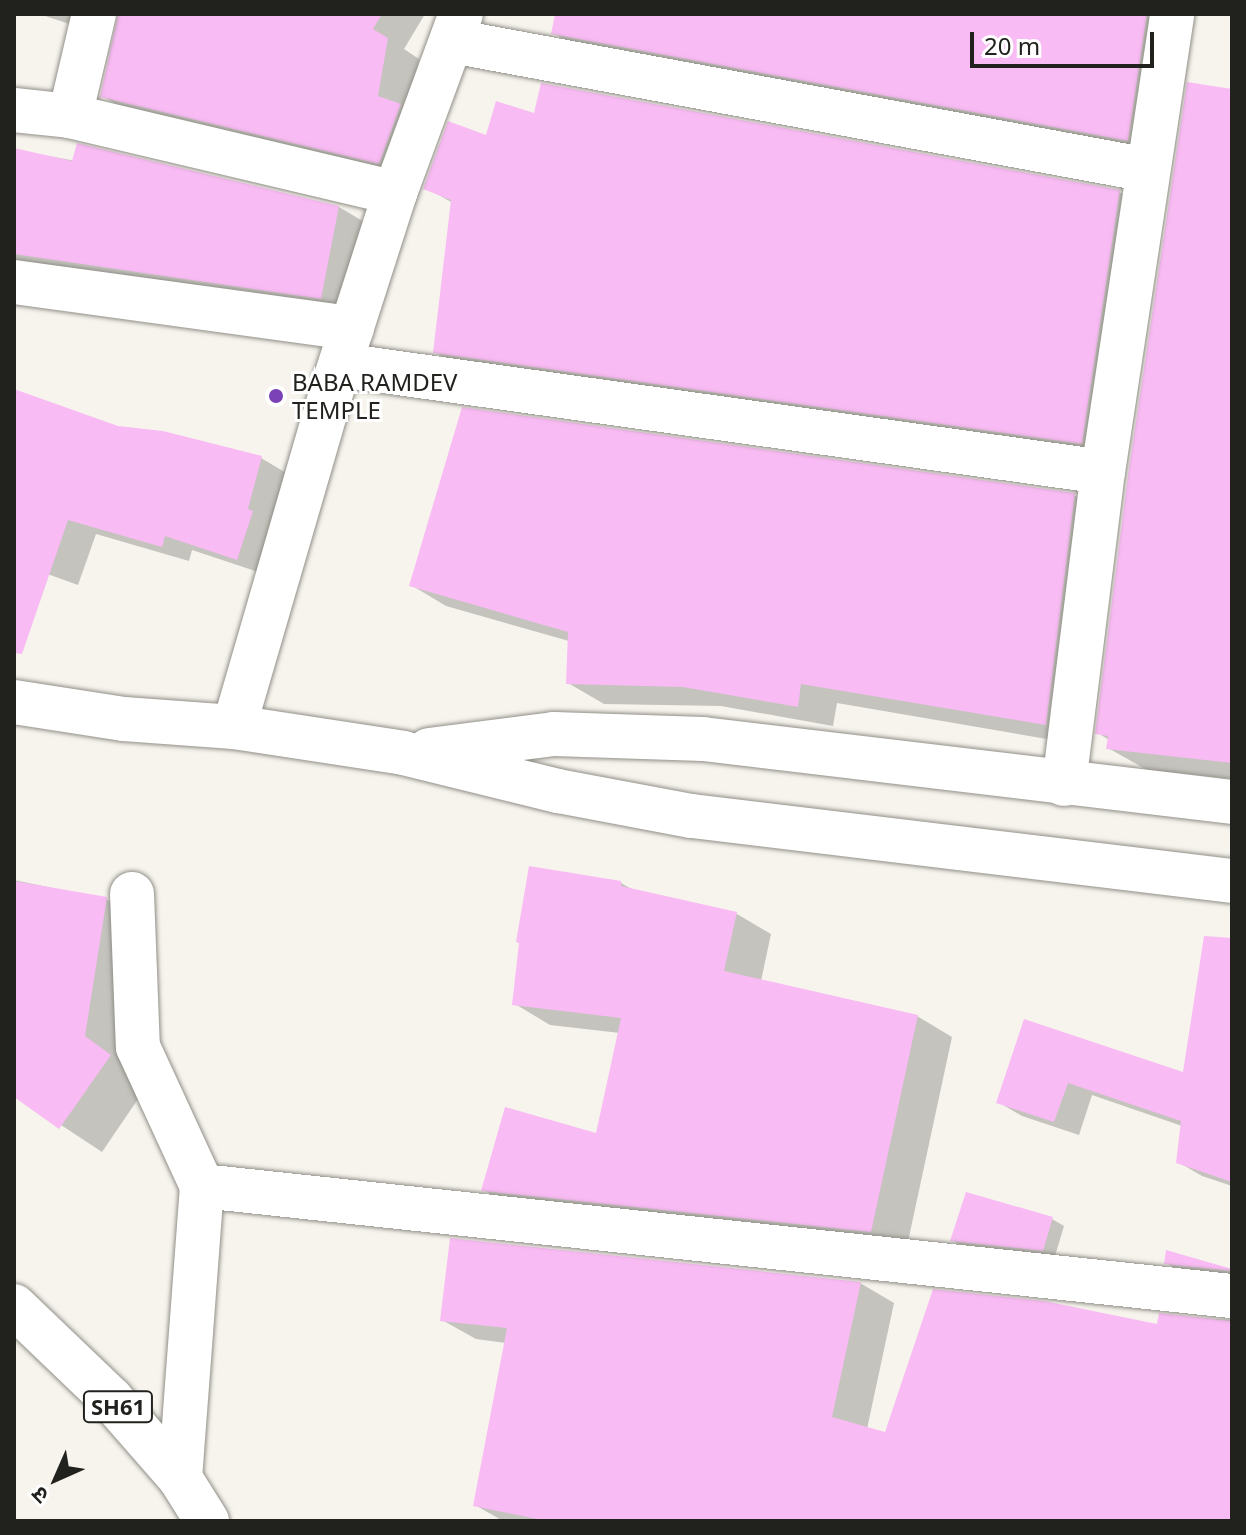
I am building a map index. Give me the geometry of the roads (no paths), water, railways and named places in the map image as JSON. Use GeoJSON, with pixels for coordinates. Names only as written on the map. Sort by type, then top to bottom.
{"type":"FeatureCollection","features":[{"type":"Feature","properties":{"kind":"street"},"geometry":{"type":"LineString","coordinates":[[70,116],[94,14]]}},
{"type":"Feature","properties":{"kind":"street"},"geometry":{"type":"LineString","coordinates":[[1064,784],[1103,472],[1172,14]]}},
{"type":"Feature","properties":{"kind":"street"},"geometry":{"type":"LineString","coordinates":[[234,727],[395,193],[456,28],[1148,170]]}},
{"type":"Feature","properties":{"kind":"street"},"geometry":{"type":"LineString","coordinates":[[14,110],[70,116],[395,193]]}},
{"type":"Feature","properties":{"kind":"street"},"geometry":{"type":"LineString","coordinates":[[14,282],[347,346],[1103,472]]}},
{"type":"Feature","properties":{"kind":"street"},"geometry":{"type":"LineString","coordinates":[[14,702],[124,719],[234,727],[403,753],[558,791],[692,816],[1232,881]]}},
{"type":"Feature","properties":{"kind":"street"},"geometry":{"type":"LineString","coordinates":[[403,753],[554,734],[703,739],[1232,802]]}},
{"type":"Feature","properties":{"kind":"street"},"geometry":{"type":"LineString","coordinates":[[132,894],[138,1047],[202,1186],[180,1478]]}},
{"type":"Feature","properties":{"kind":"street"},"geometry":{"type":"LineString","coordinates":[[202,1186],[1232,1296]]}},
{"type":"Feature","properties":{"kind":"street","name":"SH61"},"geometry":{"type":"LineString","coordinates":[[14,1306],[111,1399],[180,1478],[207,1521]]}},
{"type":"Feature","properties":{"kind":"place","name":"BABA RAMDEV TEMPLE"},"geometry":{"type":"Point","coordinates":[276,396]}}]}
